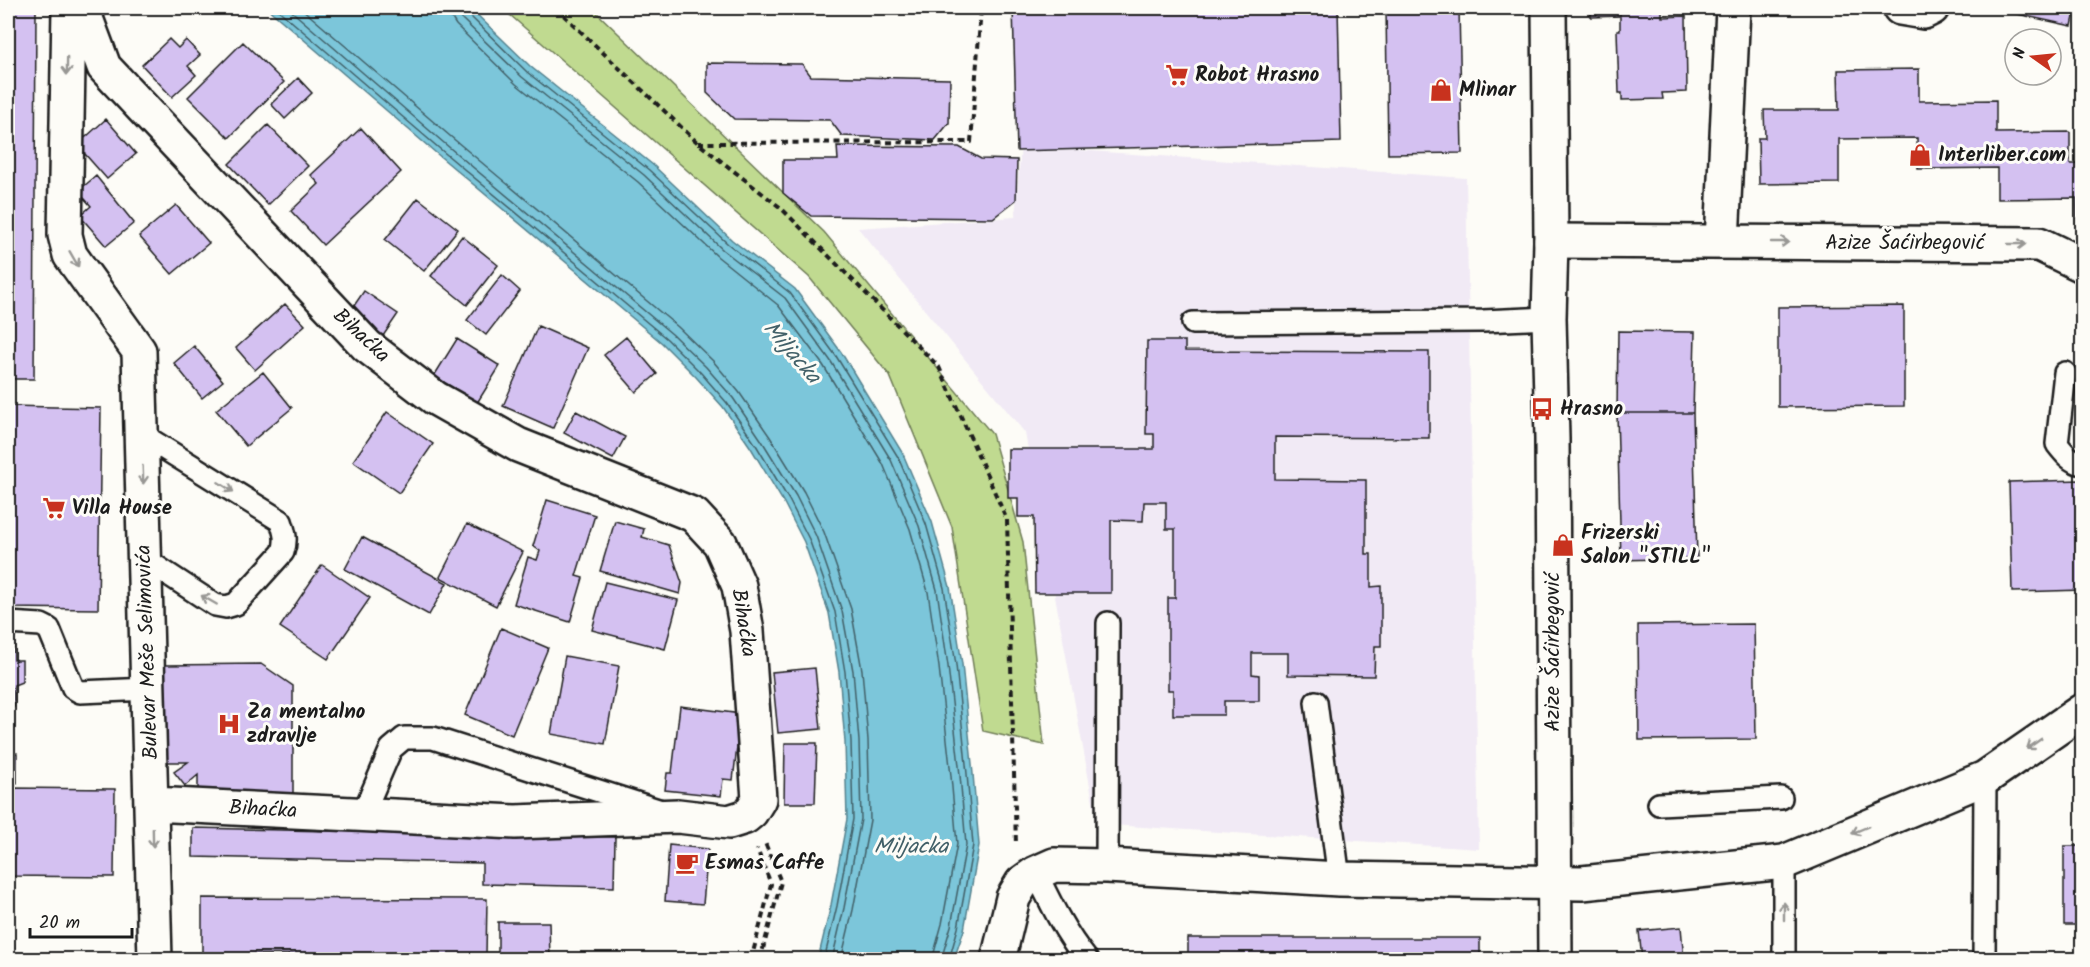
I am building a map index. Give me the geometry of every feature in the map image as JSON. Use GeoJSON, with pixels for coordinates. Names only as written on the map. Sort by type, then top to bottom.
{"type":"FeatureCollection","features":[{"type":"Feature","properties":{"kind":"street","name":"Bulevar Meše Selimovića"},"geometry":{"type":"LineString","coordinates":[[69,8],[65,235],[70,255],[139,351],[155,960]]}},
{"type":"Feature","properties":{"kind":"street","name":"Bihaćka"},"geometry":{"type":"LineString","coordinates":[[82,8],[104,67],[367,346],[435,398],[518,444],[694,515],[720,543],[739,586],[747,631],[759,799],[748,814],[729,822],[678,816],[515,822],[152,804]]}},
{"type":"Feature","properties":{"kind":"street","name":"Azize Šaćirbegović"},"geometry":{"type":"LineString","coordinates":[[1549,8],[1551,241],[1549,318],[1552,439],[1555,960]]}},
{"type":"Feature","properties":{"kind":"street"},"geometry":{"type":"LineString","coordinates":[[1722,242],[1733,8]]}},
{"type":"Feature","properties":{"kind":"street"},"geometry":{"type":"LineString","coordinates":[[1900,8],[1924,12],[1932,8]]}},
{"type":"Feature","properties":{"kind":"street","name":"Azize Šaćirbegović"},"geometry":{"type":"LineString","coordinates":[[1551,241],[2038,244],[2082,265]]}},
{"type":"Feature","properties":{"kind":"street"},"geometry":{"type":"LineString","coordinates":[[998,960],[1013,898],[1022,883],[1025,863],[1339,879],[1582,883],[1784,862],[1985,778],[2082,711]]}},
{"type":"Feature","properties":{"kind":"lane"},"geometry":{"type":"LineString","coordinates":[[1193,323],[1472,321],[1549,318]]}},
{"type":"Feature","properties":{"kind":"lane"},"geometry":{"type":"LineString","coordinates":[[2065,373],[2057,444],[2066,456],[2082,464]]}},
{"type":"Feature","properties":{"kind":"lane"},"geometry":{"type":"LineString","coordinates":[[141,434],[280,521],[285,532],[286,543],[283,552],[236,604],[226,607],[215,605],[145,559]]}},
{"type":"Feature","properties":{"kind":"lane"},"geometry":{"type":"LineString","coordinates":[[8,623],[42,625],[49,629],[73,688],[80,692],[149,689]]}},
{"type":"Feature","properties":{"kind":"lane"},"geometry":{"type":"LineString","coordinates":[[1107,866],[1108,623]]}},
{"type":"Feature","properties":{"kind":"lane"},"geometry":{"type":"LineString","coordinates":[[1316,702],[1339,879]]}},
{"type":"Feature","properties":{"kind":"lane"},"geometry":{"type":"LineString","coordinates":[[363,814],[391,749],[404,738],[433,738],[678,816]]}},
{"type":"Feature","properties":{"kind":"lane"},"geometry":{"type":"LineString","coordinates":[[1984,960],[1985,778]]}},
{"type":"Feature","properties":{"kind":"lane"},"geometry":{"type":"LineString","coordinates":[[1659,804],[1781,798]]}},
{"type":"Feature","properties":{"kind":"lane"},"geometry":{"type":"LineString","coordinates":[[1784,862],[1784,960]]}},
{"type":"Feature","properties":{"kind":"lane"},"geometry":{"type":"LineString","coordinates":[[1025,863],[1072,942],[1087,960]]}},
{"type":"Feature","properties":{"kind":"path"},"geometry":{"type":"LineString","coordinates":[[556,8],[698,143],[781,208],[939,367],[1007,520],[1017,843],[1025,863]]}},
{"type":"Feature","properties":{"kind":"path"},"geometry":{"type":"LineString","coordinates":[[698,143],[971,141],[981,8]]}},
{"type":"Feature","properties":{"kind":"path"},"geometry":{"type":"LineString","coordinates":[[748,814],[771,884],[751,960]]}},
{"type":"Feature","properties":{"kind":"path"},"geometry":{"type":"LineString","coordinates":[[748,814],[781,882],[760,960]]}},
{"type":"Feature","properties":{"kind":"shaded area"},"geometry":{"type":"Polygon","coordinates":[[[1021,146],[1466,178],[1479,849],[1097,824],[1025,433],[858,228],[1015,217],[1021,146]]]}},
{"type":"Feature","properties":{"kind":"green space"},"geometry":{"type":"Polygon","coordinates":[[[502,8],[592,8],[824,232],[992,434],[1023,542],[1044,745],[983,731],[952,527],[890,376],[809,277],[502,8]]]}},
{"type":"Feature","properties":{"kind":"water","name":"Miljacka"},"geometry":{"type":"Polygon","coordinates":[[[267,8],[470,8],[531,67],[653,165],[732,240],[795,289],[841,352],[903,454],[932,522],[950,587],[962,664],[979,845],[964,930],[954,959],[818,959],[847,819],[845,742],[839,672],[829,613],[804,542],[784,503],[723,407],[662,343],[267,8]]]}},
{"type":"Feature","properties":{"kind":"building"},"geometry":{"type":"Polygon","coordinates":[[[8,8],[36,8],[34,379],[8,379],[8,8]]]}},
{"type":"Feature","properties":{"kind":"building","name":"Robot Hrasno"},"geometry":{"type":"Polygon","coordinates":[[[1013,8],[1338,8],[1341,142],[1017,151],[1013,8]]]}},
{"type":"Feature","properties":{"kind":"building"},"geometry":{"type":"Polygon","coordinates":[[[1386,8],[1459,8],[1462,153],[1388,154],[1386,8]]]}},
{"type":"Feature","properties":{"kind":"building"},"geometry":{"type":"Polygon","coordinates":[[[1591,8],[1657,8],[1657,10],[1620,11],[1620,16],[1591,17],[1591,8]]]}},
{"type":"Feature","properties":{"kind":"building"},"geometry":{"type":"Polygon","coordinates":[[[2009,8],[2076,8],[2072,26],[2008,12],[2009,8]]]}},
{"type":"Feature","properties":{"kind":"building"},"geometry":{"type":"Polygon","coordinates":[[[1662,10],[1662,17],[1686,16],[1687,92],[1662,93],[1663,99],[1622,100],[1622,93],[1619,93],[1617,30],[1620,30],[1620,11],[1662,10]]]}},
{"type":"Feature","properties":{"kind":"building"},"geometry":{"type":"Polygon","coordinates":[[[169,39],[178,48],[186,40],[200,55],[188,66],[196,75],[172,97],[142,65],[169,39]]]}},
{"type":"Feature","properties":{"kind":"building"},"geometry":{"type":"Polygon","coordinates":[[[243,42],[284,82],[229,138],[188,97],[243,42]]]}},
{"type":"Feature","properties":{"kind":"building"},"geometry":{"type":"Polygon","coordinates":[[[707,63],[802,64],[811,76],[950,79],[949,123],[935,140],[842,136],[830,120],[734,119],[707,93],[707,63]]]}},
{"type":"Feature","properties":{"kind":"building"},"geometry":{"type":"Polygon","coordinates":[[[1919,69],[1919,101],[1996,100],[1996,133],[2070,132],[2070,164],[2082,164],[2082,228],[2077,228],[2076,198],[1997,199],[1997,168],[1918,169],[1917,138],[1839,139],[1839,183],[1759,184],[1758,138],[1765,138],[1764,110],[1839,110],[1838,70],[1919,69]]]}},
{"type":"Feature","properties":{"kind":"building"},"geometry":{"type":"Polygon","coordinates":[[[298,78],[312,93],[285,119],[271,104],[298,78]]]}},
{"type":"Feature","properties":{"kind":"building"},"geometry":{"type":"Polygon","coordinates":[[[106,119],[136,154],[107,179],[77,145],[106,119]]]}},
{"type":"Feature","properties":{"kind":"building"},"geometry":{"type":"Polygon","coordinates":[[[268,125],[308,166],[268,205],[229,164],[268,125]]]}},
{"type":"Feature","properties":{"kind":"building"},"geometry":{"type":"Polygon","coordinates":[[[361,128],[401,172],[323,245],[291,211],[319,184],[311,175],[361,128]]]}},
{"type":"Feature","properties":{"kind":"building"},"geometry":{"type":"Polygon","coordinates":[[[837,146],[959,147],[981,159],[1017,160],[1016,200],[993,218],[811,216],[783,193],[783,160],[838,160],[837,146]]]}},
{"type":"Feature","properties":{"kind":"building"},"geometry":{"type":"Polygon","coordinates":[[[96,176],[134,223],[106,246],[80,216],[91,206],[78,191],[96,176]]]}},
{"type":"Feature","properties":{"kind":"building"},"geometry":{"type":"Polygon","coordinates":[[[418,198],[458,229],[424,271],[385,240],[418,198]]]}},
{"type":"Feature","properties":{"kind":"building"},"geometry":{"type":"Polygon","coordinates":[[[176,205],[209,243],[172,274],[139,236],[176,205]]]}},
{"type":"Feature","properties":{"kind":"building"},"geometry":{"type":"Polygon","coordinates":[[[462,236],[498,265],[467,305],[431,276],[462,236]]]}},
{"type":"Feature","properties":{"kind":"building"},"geometry":{"type":"Polygon","coordinates":[[[502,275],[520,291],[486,335],[467,320],[502,275]]]}},
{"type":"Feature","properties":{"kind":"building"},"geometry":{"type":"Polygon","coordinates":[[[364,291],[398,314],[383,336],[349,313],[364,291]]]}},
{"type":"Feature","properties":{"kind":"building"},"geometry":{"type":"Polygon","coordinates":[[[285,304],[305,325],[255,370],[236,348],[285,304]]]}},
{"type":"Feature","properties":{"kind":"building"},"geometry":{"type":"Polygon","coordinates":[[[1904,306],[1904,406],[1778,407],[1778,307],[1904,306]]]}},
{"type":"Feature","properties":{"kind":"building"},"geometry":{"type":"Polygon","coordinates":[[[538,326],[588,348],[553,428],[503,406],[538,326]]]}},
{"type":"Feature","properties":{"kind":"building"},"geometry":{"type":"Polygon","coordinates":[[[1618,331],[1695,332],[1693,413],[1617,413],[1618,331]]]}},
{"type":"Feature","properties":{"kind":"building"},"geometry":{"type":"Polygon","coordinates":[[[626,337],[657,374],[636,392],[604,355],[626,337]]]}},
{"type":"Feature","properties":{"kind":"building"},"geometry":{"type":"Polygon","coordinates":[[[457,339],[500,366],[477,403],[434,376],[457,339]]]}},
{"type":"Feature","properties":{"kind":"building"},"geometry":{"type":"Polygon","coordinates":[[[1147,341],[1185,341],[1185,351],[1429,352],[1429,438],[1275,437],[1275,479],[1366,480],[1366,554],[1371,554],[1371,587],[1381,586],[1381,646],[1375,646],[1374,676],[1288,675],[1288,653],[1252,653],[1252,674],[1259,675],[1259,701],[1224,701],[1224,715],[1173,715],[1173,690],[1168,690],[1168,598],[1175,598],[1175,529],[1166,529],[1166,502],[1144,502],[1143,521],[1111,520],[1111,593],[1035,593],[1034,517],[1018,517],[1018,498],[1008,498],[1008,449],[1154,449],[1154,434],[1146,434],[1147,341]]]}},
{"type":"Feature","properties":{"kind":"building"},"geometry":{"type":"Polygon","coordinates":[[[194,346],[223,381],[202,398],[174,363],[194,346]]]}},
{"type":"Feature","properties":{"kind":"building"},"geometry":{"type":"Polygon","coordinates":[[[263,372],[292,408],[246,446],[216,410],[263,372]]]}},
{"type":"Feature","properties":{"kind":"building","name":"Villa House"},"geometry":{"type":"Polygon","coordinates":[[[8,406],[101,408],[98,609],[8,608],[8,406]]]}},
{"type":"Feature","properties":{"kind":"building"},"geometry":{"type":"Polygon","coordinates":[[[576,411],[625,437],[613,459],[564,433],[576,411]]]}},
{"type":"Feature","properties":{"kind":"building"},"geometry":{"type":"Polygon","coordinates":[[[387,412],[433,444],[399,493],[353,461],[387,412]]]}},
{"type":"Feature","properties":{"kind":"building"},"geometry":{"type":"Polygon","coordinates":[[[1617,413],[1693,413],[1697,558],[1621,560],[1617,413]]]}},
{"type":"Feature","properties":{"kind":"building"},"geometry":{"type":"Polygon","coordinates":[[[2082,480],[2082,590],[2012,592],[2009,482],[2082,480]]]}},
{"type":"Feature","properties":{"kind":"building"},"geometry":{"type":"Polygon","coordinates":[[[547,500],[595,515],[576,576],[583,578],[570,622],[514,604],[528,557],[537,560],[540,551],[533,546],[547,500]]]}},
{"type":"Feature","properties":{"kind":"building"},"geometry":{"type":"Polygon","coordinates":[[[615,521],[644,529],[642,537],[669,545],[682,583],[680,594],[600,571],[615,521]]]}},
{"type":"Feature","properties":{"kind":"building"},"geometry":{"type":"Polygon","coordinates":[[[467,524],[523,552],[496,606],[440,577],[467,524]]]}},
{"type":"Feature","properties":{"kind":"building"},"geometry":{"type":"Polygon","coordinates":[[[362,537],[447,583],[429,615],[345,569],[362,537]]]}},
{"type":"Feature","properties":{"kind":"building"},"geometry":{"type":"Polygon","coordinates":[[[322,565],[370,598],[328,659],[280,627],[322,565]]]}},
{"type":"Feature","properties":{"kind":"building"},"geometry":{"type":"Polygon","coordinates":[[[605,582],[678,600],[665,649],[592,630],[605,582]]]}},
{"type":"Feature","properties":{"kind":"building"},"geometry":{"type":"Polygon","coordinates":[[[1754,624],[1756,739],[1639,740],[1638,625],[1754,624]]]}},
{"type":"Feature","properties":{"kind":"building"},"geometry":{"type":"Polygon","coordinates":[[[501,628],[548,648],[512,735],[465,715],[501,628]]]}},
{"type":"Feature","properties":{"kind":"building"},"geometry":{"type":"Polygon","coordinates":[[[13,629],[14,660],[22,660],[22,682],[14,685],[14,707],[8,707],[8,630],[13,629]]]}},
{"type":"Feature","properties":{"kind":"building"},"geometry":{"type":"Polygon","coordinates":[[[565,656],[619,666],[605,744],[551,734],[565,656]]]}},
{"type":"Feature","properties":{"kind":"building","name":"Za mentalno zdravlje"},"geometry":{"type":"Polygon","coordinates":[[[261,664],[293,686],[293,795],[198,795],[198,775],[185,786],[174,772],[188,762],[165,762],[165,665],[261,664]]]}},
{"type":"Feature","properties":{"kind":"building"},"geometry":{"type":"Polygon","coordinates":[[[815,668],[821,729],[778,733],[772,672],[815,668]]]}},
{"type":"Feature","properties":{"kind":"building"},"geometry":{"type":"Polygon","coordinates":[[[680,706],[741,714],[733,780],[723,779],[721,796],[665,790],[667,773],[672,773],[680,706]]]}},
{"type":"Feature","properties":{"kind":"building"},"geometry":{"type":"Polygon","coordinates":[[[785,743],[817,743],[815,803],[784,803],[785,743]]]}},
{"type":"Feature","properties":{"kind":"building"},"geometry":{"type":"Polygon","coordinates":[[[8,753],[17,753],[17,783],[8,784],[8,753]]]}},
{"type":"Feature","properties":{"kind":"building"},"geometry":{"type":"Polygon","coordinates":[[[8,788],[115,789],[114,877],[8,876],[8,788]]]}},
{"type":"Feature","properties":{"kind":"building"},"geometry":{"type":"Polygon","coordinates":[[[193,828],[615,837],[614,887],[482,884],[482,863],[193,857],[193,828]]]}},
{"type":"Feature","properties":{"kind":"building","name":"Esmas Caffe"},"geometry":{"type":"Polygon","coordinates":[[[669,845],[708,849],[703,904],[665,901],[669,845]]]}},
{"type":"Feature","properties":{"kind":"building"},"geometry":{"type":"Polygon","coordinates":[[[2064,846],[2082,846],[2082,925],[2064,925],[2064,846]]]}},
{"type":"Feature","properties":{"kind":"building"},"geometry":{"type":"Polygon","coordinates":[[[202,898],[487,899],[486,955],[202,954],[202,898]]]}},
{"type":"Feature","properties":{"kind":"building"},"geometry":{"type":"Polygon","coordinates":[[[498,922],[549,922],[550,960],[498,960],[498,922]]]}},
{"type":"Feature","properties":{"kind":"building"},"geometry":{"type":"Polygon","coordinates":[[[1681,927],[1684,960],[1642,960],[1639,931],[1681,927]]]}},
{"type":"Feature","properties":{"kind":"building"},"geometry":{"type":"Polygon","coordinates":[[[1188,938],[1480,938],[1480,960],[1188,960],[1188,938]]]}},
{"type":"Feature","properties":{"kind":"building"},"geometry":{"type":"Polygon","coordinates":[[[8,945],[14,945],[14,960],[8,960],[8,945]]]}},
{"type":"Feature","properties":{"kind":"place","name":"Robot Hrasno"},"geometry":{"type":"Point","coordinates":[1177,75]}},
{"type":"Feature","properties":{"kind":"place","name":"Mlinar"},"geometry":{"type":"Point","coordinates":[1441,90]}},
{"type":"Feature","properties":{"kind":"place","name":"Interliber.com"},"geometry":{"type":"Point","coordinates":[1920,155]}},
{"type":"Feature","properties":{"kind":"place","name":"Hrasno"},"geometry":{"type":"Point","coordinates":[1542,409]}},
{"type":"Feature","properties":{"kind":"place","name":"Villa House"},"geometry":{"type":"Point","coordinates":[54,508]}},
{"type":"Feature","properties":{"kind":"place","name":"Frizerski Salon \"STILL\""},"geometry":{"type":"Point","coordinates":[1563,545]}},
{"type":"Feature","properties":{"kind":"place","name":"Za mentalno zdravlje"},"geometry":{"type":"Point","coordinates":[229,724]}},
{"type":"Feature","properties":{"kind":"place","name":"Esmas Caffe"},"geometry":{"type":"Point","coordinates":[687,863]}}]}
